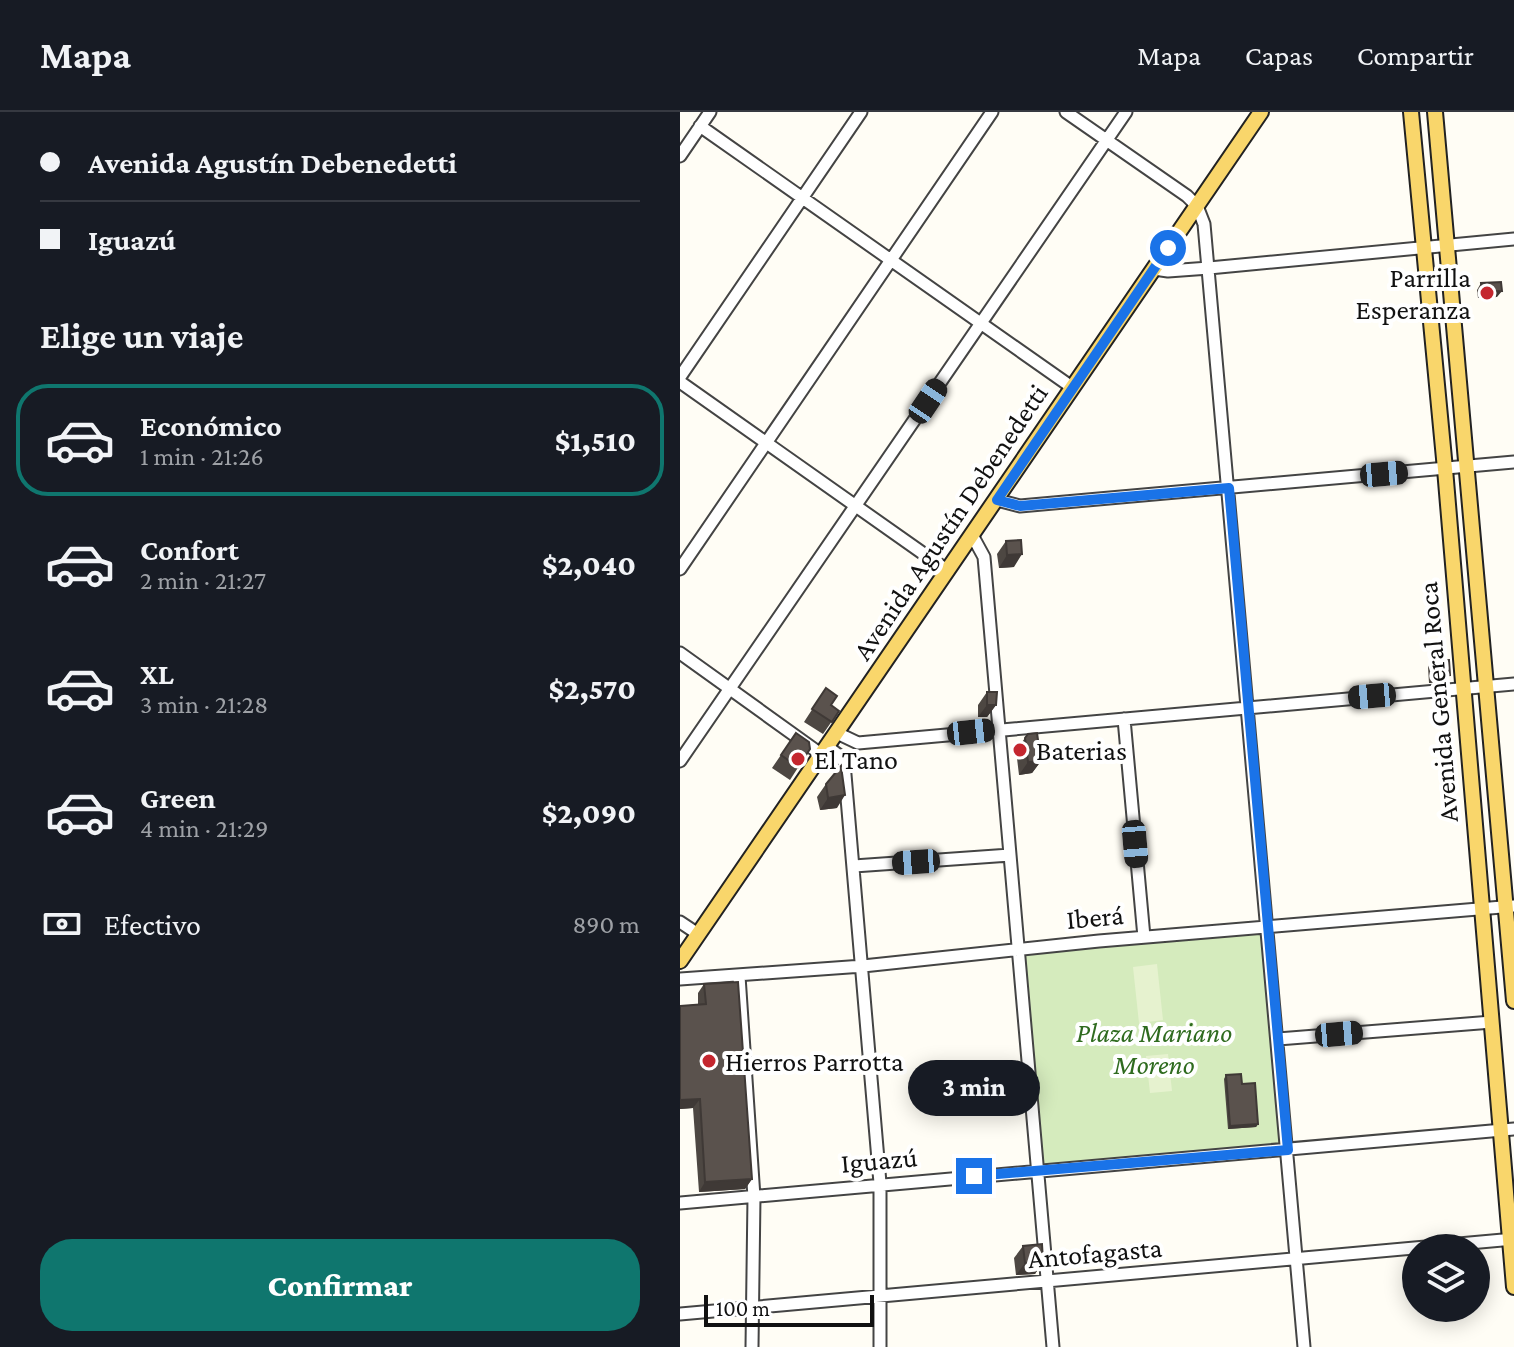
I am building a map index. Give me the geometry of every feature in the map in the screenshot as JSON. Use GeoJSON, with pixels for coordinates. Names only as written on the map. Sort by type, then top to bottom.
{"type":"FeatureCollection","features":[{"type":"Feature","properties":{"kind":"main road","name":"Avenida Agustín Debenedetti"},"geometry":{"type":"LineString","coordinates":[[680,961],[1261,112]]}},
{"type":"Feature","properties":{"kind":"main road","name":"Avenida General Roca"},"geometry":{"type":"LineString","coordinates":[[1411,112],[1492,1022],[1508,1130],[1514,1287]]}},
{"type":"Feature","properties":{"kind":"main road","name":"Avenida General Roca"},"geometry":{"type":"LineString","coordinates":[[1435,112],[1510,907],[1514,1001]]}},
{"type":"Feature","properties":{"kind":"street"},"geometry":{"type":"LineString","coordinates":[[680,156],[710,112]]}},
{"type":"Feature","properties":{"kind":"street"},"geometry":{"type":"LineString","coordinates":[[861,112],[680,380],[948,571]]}},
{"type":"Feature","properties":{"kind":"street"},"geometry":{"type":"LineString","coordinates":[[680,569],[992,112]]}},
{"type":"Feature","properties":{"kind":"street"},"geometry":{"type":"LineString","coordinates":[[1066,112],[1187,196],[1197,206],[1204,224],[1304,1347]]}},
{"type":"Feature","properties":{"kind":"street"},"geometry":{"type":"LineString","coordinates":[[680,761],[1126,112]]}},
{"type":"Feature","properties":{"kind":"street"},"geometry":{"type":"LineString","coordinates":[[700,126],[1073,388]]}},
{"type":"Feature","properties":{"kind":"street"},"geometry":{"type":"LineString","coordinates":[[1154,269],[1209,268],[1514,239]]}},
{"type":"Feature","properties":{"kind":"street"},"geometry":{"type":"LineString","coordinates":[[997,500],[1020,506],[1514,462]]}},
{"type":"Feature","properties":{"kind":"street"},"geometry":{"type":"LineString","coordinates":[[972,535],[984,557],[1053,1347]]}},
{"type":"Feature","properties":{"kind":"street"},"geometry":{"type":"LineString","coordinates":[[680,653],[825,751],[841,757],[844,763],[880,1183],[880,1347]]}},
{"type":"Feature","properties":{"kind":"street"},"geometry":{"type":"LineString","coordinates":[[837,733],[858,743],[1514,684]]}},
{"type":"Feature","properties":{"kind":"street"},"geometry":{"type":"LineString","coordinates":[[1124,719],[1144,937]]}},
{"type":"Feature","properties":{"kind":"street"},"geometry":{"type":"LineString","coordinates":[[854,866],[1010,855]]}},
{"type":"Feature","properties":{"kind":"street","name":"Iberá"},"geometry":{"type":"LineString","coordinates":[[680,979],[863,966],[1019,948],[1510,907]]}},
{"type":"Feature","properties":{"kind":"street"},"geometry":{"type":"LineString","coordinates":[[680,922],[698,934]]}},
{"type":"Feature","properties":{"kind":"street"},"geometry":{"type":"LineString","coordinates":[[739,976],[754,1197],[752,1347]]}},
{"type":"Feature","properties":{"kind":"street"},"geometry":{"type":"LineString","coordinates":[[1278,1039],[1492,1022]]}},
{"type":"Feature","properties":{"kind":"street","name":"Iguazú"},"geometry":{"type":"LineString","coordinates":[[680,1203],[1508,1130]]}},
{"type":"Feature","properties":{"kind":"street","name":"Antofagasta"},"geometry":{"type":"LineString","coordinates":[[680,1314],[1512,1239]]}},
{"type":"Feature","properties":{"kind":"green space","name":"Plaza Mariano Moreno"},"geometry":{"type":"Polygon","coordinates":[[[1268,928],[1288,1150],[1037,1171],[1019,948],[1268,928]]]}},
{"type":"Feature","properties":{"kind":"green space"},"geometry":{"type":"Polygon","coordinates":[[[1157,964],[1163,1020],[1139,1023],[1133,967],[1157,964]]]}},
{"type":"Feature","properties":{"kind":"green space"},"geometry":{"type":"Polygon","coordinates":[[[1168,1054],[1172,1091],[1150,1093],[1146,1056],[1168,1054]]]}},
{"type":"Feature","properties":{"kind":"building"},"geometry":{"type":"Polygon","coordinates":[[[1501,282],[1502,291],[1482,292],[1481,283],[1501,282]]]}},
{"type":"Feature","properties":{"kind":"building"},"geometry":{"type":"Polygon","coordinates":[[[1021,540],[1022,554],[1007,555],[1006,541],[1021,540]]]}},
{"type":"Feature","properties":{"kind":"building"},"geometry":{"type":"Polygon","coordinates":[[[1449,660],[1450,675],[1434,676],[1432,661],[1449,660]]]}},
{"type":"Feature","properties":{"kind":"building"},"geometry":{"type":"Polygon","coordinates":[[[826,688],[837,696],[831,705],[839,711],[832,722],[812,709],[826,688]]]}},
{"type":"Feature","properties":{"kind":"building"},"geometry":{"type":"Polygon","coordinates":[[[987,692],[997,692],[996,705],[987,705],[987,692]]]}},
{"type":"Feature","properties":{"kind":"building"},"geometry":{"type":"Polygon","coordinates":[[[796,733],[809,742],[810,749],[798,767],[781,755],[796,733]]]}},
{"type":"Feature","properties":{"kind":"building"},"geometry":{"type":"Polygon","coordinates":[[[1037,733],[1041,761],[1028,762],[1025,738],[1028,734],[1037,733]]]}},
{"type":"Feature","properties":{"kind":"building"},"geometry":{"type":"Polygon","coordinates":[[[841,766],[845,795],[828,798],[826,784],[841,766]]]}},
{"type":"Feature","properties":{"kind":"building","name":"Hierros Parrotta"},"geometry":{"type":"Polygon","coordinates":[[[738,982],[752,1179],[705,1182],[700,1099],[680,1100],[680,1006],[706,1004],[704,984],[738,982]]]}},
{"type":"Feature","properties":{"kind":"building"},"geometry":{"type":"Polygon","coordinates":[[[1241,1074],[1242,1084],[1255,1083],[1258,1124],[1230,1126],[1226,1075],[1241,1074]]]}},
{"type":"Feature","properties":{"kind":"building"},"geometry":{"type":"Polygon","coordinates":[[[1042,1244],[1043,1261],[1025,1263],[1023,1246],[1042,1244]]]}},
{"type":"Feature","properties":{"kind":"place","name":"Parrilla Esperanza"},"geometry":{"type":"Point","coordinates":[1487,293]}},
{"type":"Feature","properties":{"kind":"place","name":"Baterias"},"geometry":{"type":"Point","coordinates":[1020,750]}},
{"type":"Feature","properties":{"kind":"place","name":"El Tano"},"geometry":{"type":"Point","coordinates":[798,759]}},
{"type":"Feature","properties":{"kind":"place","name":"Hierros Parrotta"},"geometry":{"type":"Point","coordinates":[709,1061]}},
{"type":"Feature","properties":{"kind":"route"},"geometry":{"type":"LineString","coordinates":[[974,1176],[1288,1150],[1229,488],[1020,506],[997,500],[1168,248]]}}]}
